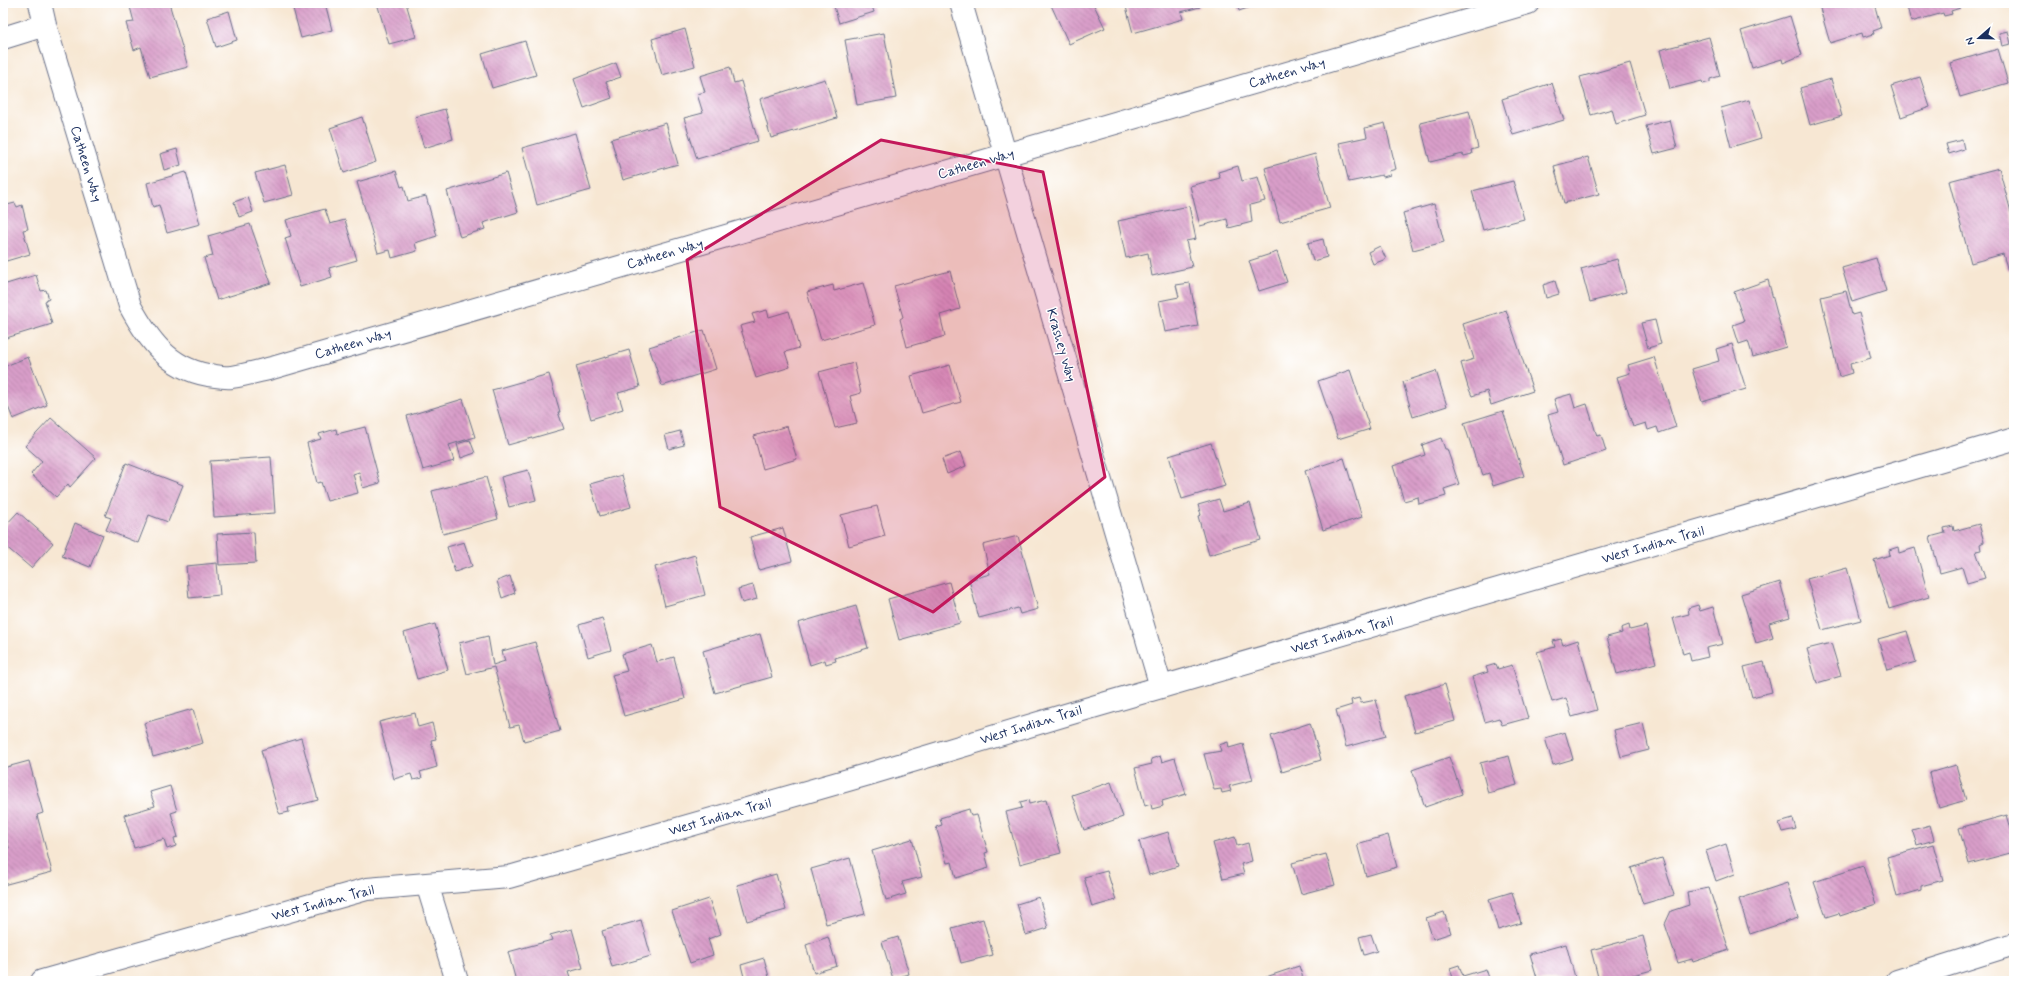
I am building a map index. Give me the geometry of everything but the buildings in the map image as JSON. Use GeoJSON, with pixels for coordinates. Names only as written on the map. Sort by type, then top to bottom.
{"type":"FeatureCollection","features":[{"type":"Feature","properties":{"kind":"street","name":"Catheen Way"},"geometry":{"type":"LineString","coordinates":[[40,3],[45,25],[130,306],[146,334],[160,352],[177,365],[198,373],[220,377],[232,377],[272,368],[1528,3]]}},
{"type":"Feature","properties":{"kind":"street","name":"Krashey Way"},"geometry":{"type":"LineString","coordinates":[[961,3],[1162,687]]}},
{"type":"Feature","properties":{"kind":"street"},"geometry":{"type":"LineString","coordinates":[[3,38],[45,25]]}},
{"type":"Feature","properties":{"kind":"street","name":"West Indian Trail"},"geometry":{"type":"LineString","coordinates":[[42,981],[367,889],[509,877],[868,774],[2014,439]]}},
{"type":"Feature","properties":{"kind":"street"},"geometry":{"type":"LineString","coordinates":[[428,884],[457,981]]}},
{"type":"Feature","properties":{"kind":"street"},"geometry":{"type":"LineString","coordinates":[[1898,981],[2014,944]]}},
{"type":"Feature","properties":{"kind":"highlighted area"},"geometry":{"type":"Polygon","coordinates":[[[881,140],[1043,172],[1105,477],[933,612],[720,507],[687,260],[881,140]]]}}]}
